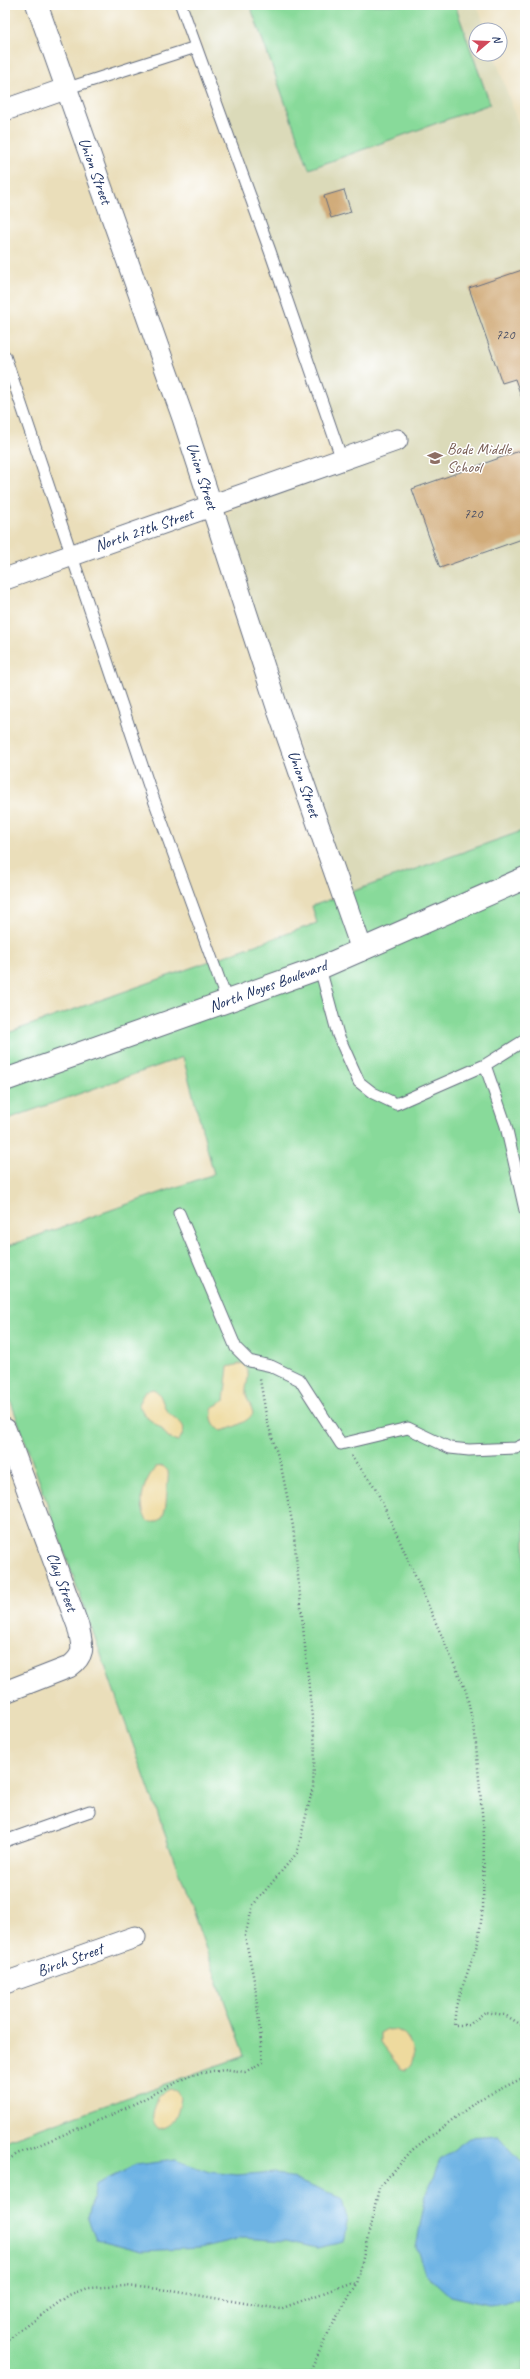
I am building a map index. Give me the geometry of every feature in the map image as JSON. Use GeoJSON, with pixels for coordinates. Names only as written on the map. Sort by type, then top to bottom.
{"type":"FeatureCollection","features":[{"type":"Feature","properties":{"kind":"street","name":"Union Street"},"geometry":{"type":"LineString","coordinates":[[37,5],[65,89],[183,418],[278,710],[362,950]]}},
{"type":"Feature","properties":{"kind":"street"},"geometry":{"type":"LineString","coordinates":[[5,110],[65,89]]}},
{"type":"Feature","properties":{"kind":"street","name":"North 27th Street"},"geometry":{"type":"LineString","coordinates":[[5,579],[396,440]]}},
{"type":"Feature","properties":{"kind":"street","name":"North Noyes Boulevard"},"geometry":{"type":"LineString","coordinates":[[5,1080],[320,968],[525,878]]}},
{"type":"Feature","properties":{"kind":"street","name":"Clay Street"},"geometry":{"type":"LineString","coordinates":[[5,1428],[78,1626],[83,1649],[78,1660],[69,1667],[5,1692]]}},
{"type":"Feature","properties":{"kind":"street","name":"Birch Street"},"geometry":{"type":"LineString","coordinates":[[5,1983],[135,1937]]}},
{"type":"Feature","properties":{"kind":"lane"},"geometry":{"type":"LineString","coordinates":[[181,5],[340,454],[339,461]]}},
{"type":"Feature","properties":{"kind":"lane"},"geometry":{"type":"LineString","coordinates":[[65,89],[196,47]]}},
{"type":"Feature","properties":{"kind":"lane"},"geometry":{"type":"LineString","coordinates":[[5,356],[73,555],[150,789],[227,1001]]}},
{"type":"Feature","properties":{"kind":"lane"},"geometry":{"type":"LineString","coordinates":[[320,968],[338,1035],[359,1082],[373,1093],[396,1104],[485,1065],[525,1040]]}},
{"type":"Feature","properties":{"kind":"lane"},"geometry":{"type":"LineString","coordinates":[[485,1065],[506,1126],[525,1210]]}},
{"type":"Feature","properties":{"kind":"lane"},"geometry":{"type":"LineString","coordinates":[[180,1213],[236,1348],[249,1361],[271,1366],[300,1380],[341,1444],[408,1428],[450,1448],[469,1450],[516,1448],[525,1444]]}},
{"type":"Feature","properties":{"kind":"lane"},"geometry":{"type":"LineString","coordinates":[[5,1841],[90,1811]]}},
{"type":"Feature","properties":{"kind":"path"},"geometry":{"type":"LineString","coordinates":[[5,2162],[17,2154],[118,2112],[191,2075],[224,2069],[245,2072],[263,2062],[255,1985],[245,1936],[253,1905],[297,1853],[313,1787],[315,1747],[293,1526],[281,1466],[267,1421],[257,1363]]}},
{"type":"Feature","properties":{"kind":"path"},"geometry":{"type":"LineString","coordinates":[[341,1444],[375,1487],[466,1691],[475,1734],[484,1835],[483,1908],[478,1942],[456,2006],[454,2025],[469,2025],[486,2012],[505,2015],[525,2027]]}},
{"type":"Feature","properties":{"kind":"path"},"geometry":{"type":"LineString","coordinates":[[309,2374],[332,2325],[357,2284],[379,2188],[412,2150],[480,2099],[525,2077]]}},
{"type":"Feature","properties":{"kind":"path"},"geometry":{"type":"LineString","coordinates":[[5,2342],[69,2295],[87,2288],[126,2286],[160,2289],[280,2309],[350,2283],[357,2284]]}},
{"type":"Feature","properties":{"kind":"shaded area","name":"Bode Middle School"},"geometry":{"type":"Polygon","coordinates":[[[188,5],[477,5],[483,22],[468,22],[468,62],[497,62],[525,144],[525,830],[347,893],[224,521],[233,509],[349,468],[188,5]]]}},
{"type":"Feature","properties":{"kind":"green space"},"geometry":{"type":"Polygon","coordinates":[[[250,5],[455,5],[468,42],[468,62],[475,62],[490,104],[309,169],[250,5]]]}},
{"type":"Feature","properties":{"kind":"green space"},"geometry":{"type":"Polygon","coordinates":[[[525,830],[525,2374],[5,2374],[5,2141],[244,2056],[5,1385],[5,1247],[214,1174],[183,1057],[5,1120],[5,1034],[317,923],[312,906],[525,830]]]}},
{"type":"Feature","properties":{"kind":"sand"},"geometry":{"type":"Polygon","coordinates":[[[243,1363],[248,1371],[246,1394],[253,1413],[243,1422],[234,1427],[221,1431],[212,1420],[213,1407],[224,1401],[228,1367],[243,1363]]]}},
{"type":"Feature","properties":{"kind":"sand"},"geometry":{"type":"Polygon","coordinates":[[[153,1389],[159,1393],[168,1412],[182,1424],[184,1431],[178,1441],[168,1438],[161,1428],[146,1417],[138,1404],[145,1391],[153,1389]]]}},
{"type":"Feature","properties":{"kind":"sand"},"geometry":{"type":"Polygon","coordinates":[[[163,1466],[168,1471],[166,1507],[162,1517],[158,1521],[147,1521],[142,1507],[145,1486],[151,1473],[156,1467],[163,1466]]]}},
{"type":"Feature","properties":{"kind":"sand"},"geometry":{"type":"Polygon","coordinates":[[[387,2029],[395,2029],[401,2032],[410,2042],[413,2055],[412,2061],[410,2066],[405,2070],[400,2068],[380,2042],[380,2033],[387,2029]]]}},
{"type":"Feature","properties":{"kind":"sand"},"geometry":{"type":"Polygon","coordinates":[[[170,2089],[176,2091],[181,2098],[179,2109],[175,2118],[169,2125],[158,2129],[153,2122],[155,2105],[158,2096],[170,2089]]]}},
{"type":"Feature","properties":{"kind":"water"},"geometry":{"type":"Polygon","coordinates":[[[498,2136],[523,2163],[525,2169],[525,2300],[489,2305],[450,2296],[425,2273],[416,2247],[426,2195],[440,2160],[469,2138],[498,2136]]]}},
{"type":"Feature","properties":{"kind":"water"},"geometry":{"type":"Polygon","coordinates":[[[176,2160],[209,2172],[237,2175],[275,2172],[343,2199],[348,2218],[343,2242],[317,2248],[285,2241],[242,2238],[200,2248],[142,2251],[96,2239],[88,2219],[95,2185],[136,2165],[176,2160]]]}},
{"type":"Feature","properties":{"kind":"building"},"geometry":{"type":"Polygon","coordinates":[[[344,190],[351,212],[331,218],[324,196],[344,190]]]}},
{"type":"Feature","properties":{"kind":"building","name":"Bode Middle School"},"geometry":{"type":"Polygon","coordinates":[[[525,269],[525,407],[515,379],[502,383],[469,288],[525,269]]]}},
{"type":"Feature","properties":{"kind":"building","name":"Bode Middle School"},"geometry":{"type":"Polygon","coordinates":[[[525,449],[525,538],[440,568],[412,489],[525,449]]]}},
{"type":"Feature","properties":{"kind":"place","name":"Bode Middle School"},"geometry":{"type":"Point","coordinates":[435,458]}}]}
